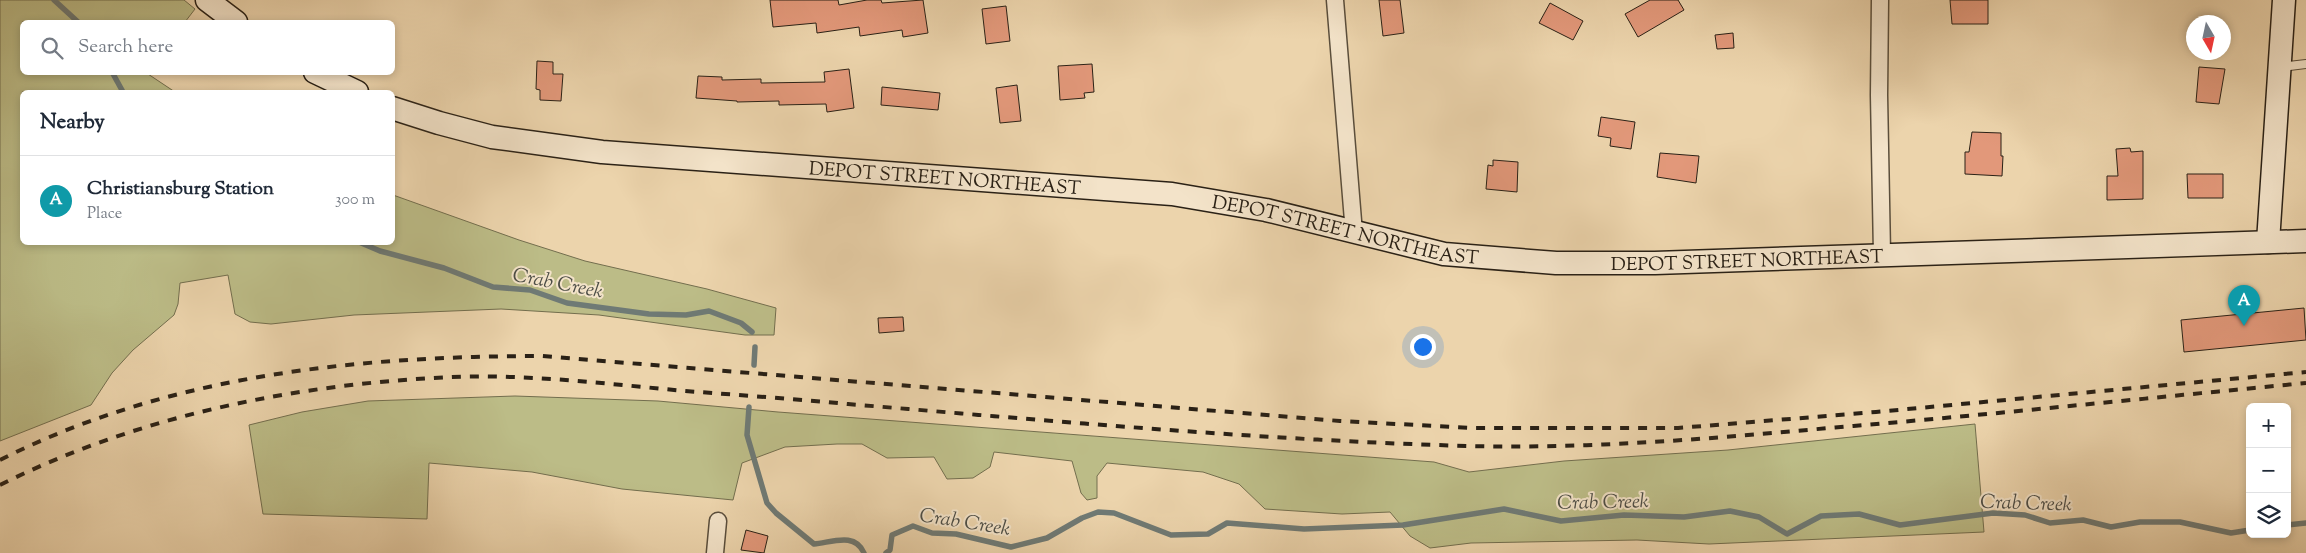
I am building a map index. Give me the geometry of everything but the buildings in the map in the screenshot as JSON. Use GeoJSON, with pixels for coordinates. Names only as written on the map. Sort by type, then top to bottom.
{"type":"FeatureCollection","features":[{"type":"Feature","properties":{"kind":"main road"},"geometry":{"type":"LineString","coordinates":[[208,0],[233,20]]}},
{"type":"Feature","properties":{"kind":"main road"},"geometry":{"type":"LineString","coordinates":[[2268,242],[2284,0]]}},
{"type":"Feature","properties":{"kind":"main road"},"geometry":{"type":"LineString","coordinates":[[321,75],[352,90]]}},
{"type":"Feature","properties":{"kind":"main road","name":"DEPOT STREET NORTHEAST"},"geometry":{"type":"LineString","coordinates":[[395,109],[439,124],[492,137],[602,152],[1172,194],[1266,210],[1444,254],[1556,263],[1655,263],[2306,241]]}},
{"type":"Feature","properties":{"kind":"street"},"geometry":{"type":"LineString","coordinates":[[1335,0],[1354,233]]}},
{"type":"Feature","properties":{"kind":"street"},"geometry":{"type":"LineString","coordinates":[[1880,0],[1879,95],[1882,254]]}},
{"type":"Feature","properties":{"kind":"street"},"geometry":{"type":"LineString","coordinates":[[715,553],[718,521]]}},
{"type":"Feature","properties":{"kind":"lane"},"geometry":{"type":"LineString","coordinates":[[2279,67],[2306,64]]}},
{"type":"Feature","properties":{"kind":"green space"},"geometry":{"type":"Polygon","coordinates":[[[0,0],[184,0],[195,9],[187,20],[20,20],[20,75],[150,75],[172,90],[20,90],[20,245],[395,245],[395,196],[519,240],[585,261],[707,289],[776,308],[774,335],[745,335],[599,315],[501,309],[354,315],[271,324],[250,322],[235,314],[228,275],[180,283],[178,304],[174,315],[133,350],[112,373],[91,405],[0,441],[0,0]]]}},
{"type":"Feature","properties":{"kind":"green space"},"geometry":{"type":"Polygon","coordinates":[[[515,396],[658,401],[778,412],[1434,462],[1469,472],[1564,461],[1728,450],[1975,424],[1984,532],[1709,544],[1637,540],[1471,543],[1430,548],[1410,536],[1390,512],[1342,514],[1265,509],[1239,484],[1203,472],[1107,463],[1097,476],[1097,498],[1087,500],[1081,493],[1072,461],[994,452],[990,467],[973,478],[947,479],[934,457],[887,458],[862,444],[785,447],[742,463],[733,500],[622,489],[532,472],[429,463],[427,519],[263,514],[249,425],[302,412],[368,401],[515,396]]]}},
{"type":"Feature","properties":{"kind":"waterway","name":"Crab Creek"},"geometry":{"type":"LineString","coordinates":[[54,0],[76,20]]}},
{"type":"Feature","properties":{"kind":"waterway","name":"Crab Creek"},"geometry":{"type":"LineString","coordinates":[[114,75],[122,90]]}},
{"type":"Feature","properties":{"kind":"waterway","name":"Crab Creek"},"geometry":{"type":"LineString","coordinates":[[366,245],[380,251],[444,268],[493,287],[530,290],[567,303],[649,314],[686,315],[709,311],[741,323],[752,332]]}},
{"type":"Feature","properties":{"kind":"waterway","name":"Crab Creek"},"geometry":{"type":"LineString","coordinates":[[754,365],[755,347]]}},
{"type":"Feature","properties":{"kind":"waterway","name":"Crab Creek"},"geometry":{"type":"LineString","coordinates":[[749,407],[747,435],[767,503],[776,513],[814,544],[849,540],[855,542],[864,553]]}},
{"type":"Feature","properties":{"kind":"waterway","name":"Crab Creek"},"geometry":{"type":"LineString","coordinates":[[886,553],[890,550],[892,535],[913,526],[932,533],[956,534],[1011,547],[1047,538],[1082,518],[1098,512],[1114,513],[1171,535],[1208,534],[1227,523],[1304,529],[1403,525],[1504,509],[1561,521],[1624,515],[1684,517],[1730,511],[1759,517],[1787,534],[1821,516],[1859,514],[1900,525],[1993,513],[2025,515],[2050,523],[2083,520],[2111,527],[2140,522],[2180,522],[2231,533],[2246,531]]}},
{"type":"Feature","properties":{"kind":"waterway","name":"Crab Creek"},"geometry":{"type":"LineString","coordinates":[[2291,525],[2306,523]]}},
{"type":"Feature","properties":{"kind":"railway"},"geometry":{"type":"LineString","coordinates":[[0,460],[64,431],[129,408],[196,390],[264,376],[333,366],[402,360],[472,357],[542,356],[1340,421],[1474,428],[1678,428],[1876,412],[2306,372]]}},
{"type":"Feature","properties":{"kind":"railway"},"geometry":{"type":"LineString","coordinates":[[0,485],[53,461],[108,440],[163,422],[220,407],[335,387],[452,377],[481,376],[568,380],[1234,435],[1512,447],[1603,445],[1738,436],[1948,418],[2306,383]]}},
{"type":"Feature","properties":{"kind":"place","name":"Christiansburg Station"},"geometry":{"type":"Point","coordinates":[2244,326]}}]}
